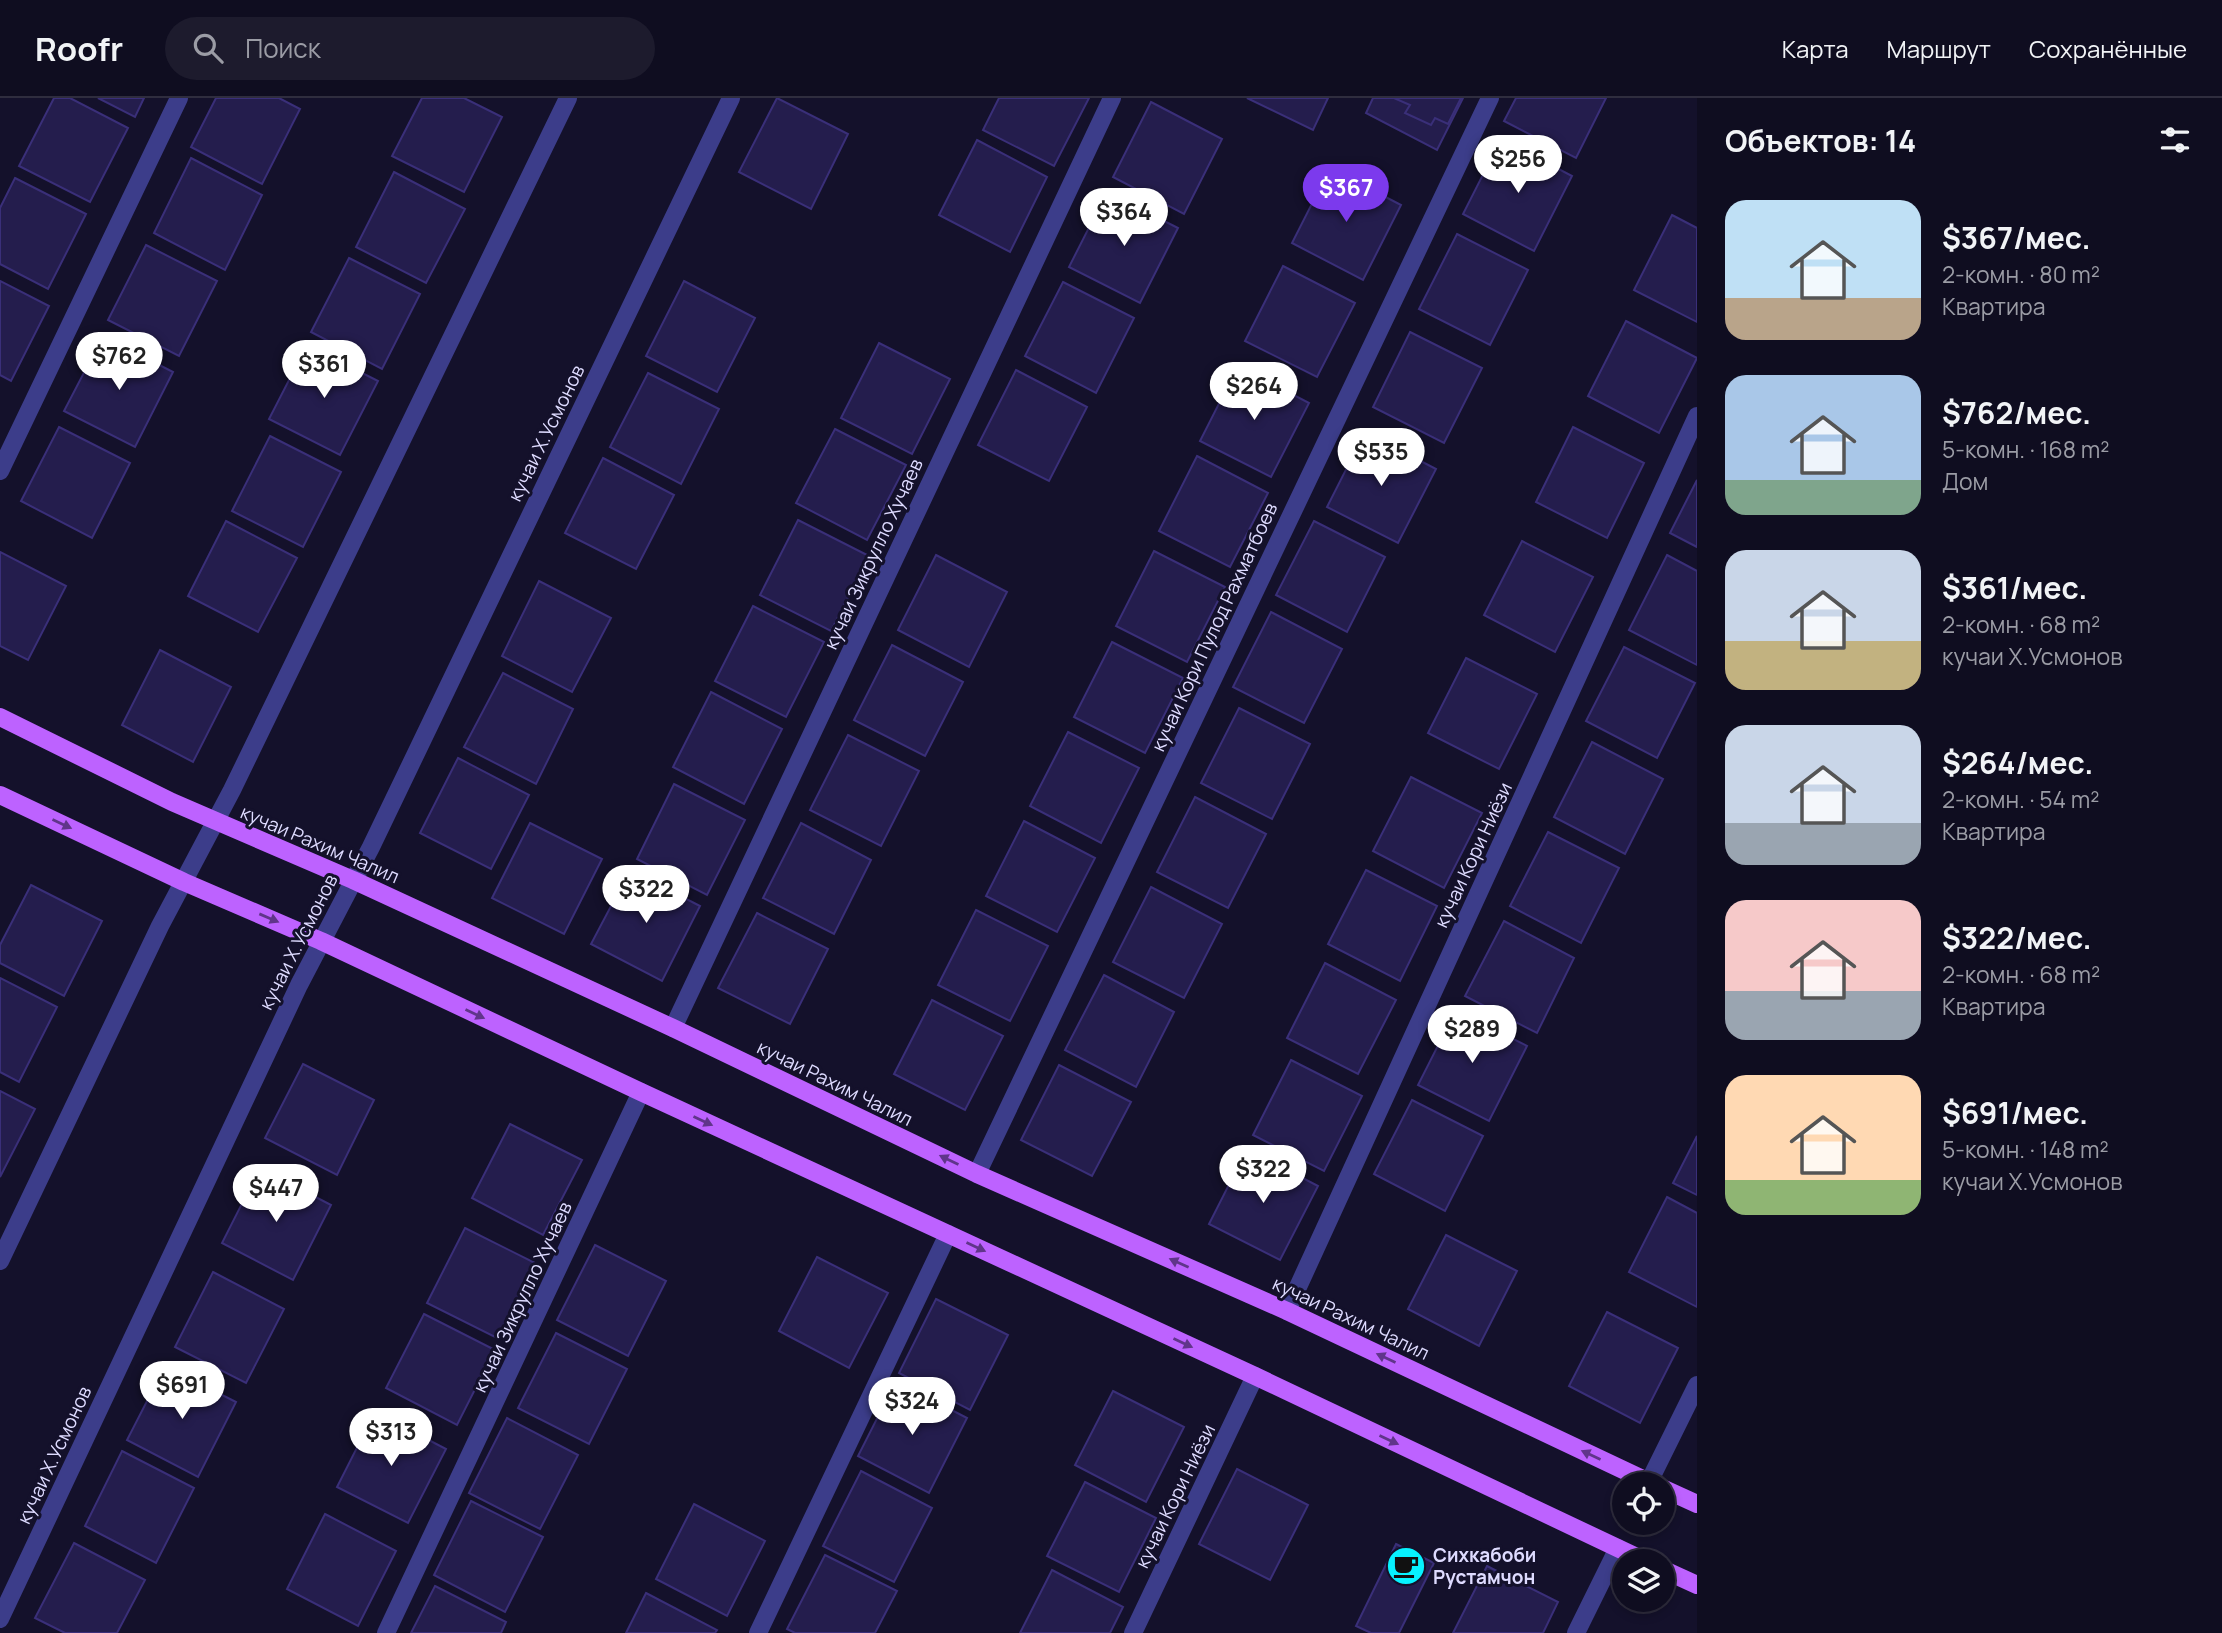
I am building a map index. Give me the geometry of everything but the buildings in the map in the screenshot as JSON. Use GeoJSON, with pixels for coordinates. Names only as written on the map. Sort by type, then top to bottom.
{"type":"FeatureCollection","features":[{"type":"Feature","properties":{"kind":"main road","name":"кучаи Рахим Чалил"},"geometry":{"type":"LineString","coordinates":[[0,717],[216,822],[353,880],[673,1028],[977,1174],[1287,1311],[1628,1472]]}},
{"type":"Feature","properties":{"kind":"main road"},"geometry":{"type":"LineString","coordinates":[[0,795],[184,882],[321,941],[1618,1548]]}},
{"type":"Feature","properties":{"kind":"main road","name":"кучаи Рахим Чалил"},"geometry":{"type":"LineString","coordinates":[[1675,1494],[1697,1504]]}},
{"type":"Feature","properties":{"kind":"main road"},"geometry":{"type":"LineString","coordinates":[[1675,1575],[1697,1585]]}},
{"type":"Feature","properties":{"kind":"street"},"geometry":{"type":"LineString","coordinates":[[0,471],[179,98]]}},
{"type":"Feature","properties":{"kind":"street"},"geometry":{"type":"LineString","coordinates":[[0,1261],[160,926],[216,822],[568,98]]}},
{"type":"Feature","properties":{"kind":"street","name":"кучаи Х.Усмонов"},"geometry":{"type":"LineString","coordinates":[[0,1619],[321,941],[383,822],[730,98]]}},
{"type":"Feature","properties":{"kind":"street","name":"кучаи Зикрулло Хучаев"},"geometry":{"type":"LineString","coordinates":[[673,1028],[1112,98]]}},
{"type":"Feature","properties":{"kind":"street","name":"кучаи Кори Пулод Рахматбоев"},"geometry":{"type":"LineString","coordinates":[[977,1174],[1490,98]]}},
{"type":"Feature","properties":{"kind":"street","name":"кучаи Кори Ниёзи"},"geometry":{"type":"LineString","coordinates":[[1287,1311],[1697,416]]}},
{"type":"Feature","properties":{"kind":"street","name":"кучаи Зикрулло Хучаев"},"geometry":{"type":"LineString","coordinates":[[386,1633],[641,1092]]}},
{"type":"Feature","properties":{"kind":"street"},"geometry":{"type":"LineString","coordinates":[[758,1633],[948,1234]]}},
{"type":"Feature","properties":{"kind":"street","name":"кучаи Кори Ниёзи"},"geometry":{"type":"LineString","coordinates":[[1133,1633],[1255,1376]]}},
{"type":"Feature","properties":{"kind":"street"},"geometry":{"type":"LineString","coordinates":[[1660,1472],[1697,1385]]}},
{"type":"Feature","properties":{"kind":"street"},"geometry":{"type":"LineString","coordinates":[[1576,1633],[1618,1548]]}},
{"type":"Feature","properties":{"kind":"place","name":"Сихкабоби Рустамчон"},"geometry":{"type":"Point","coordinates":[1406,1566]}}]}
